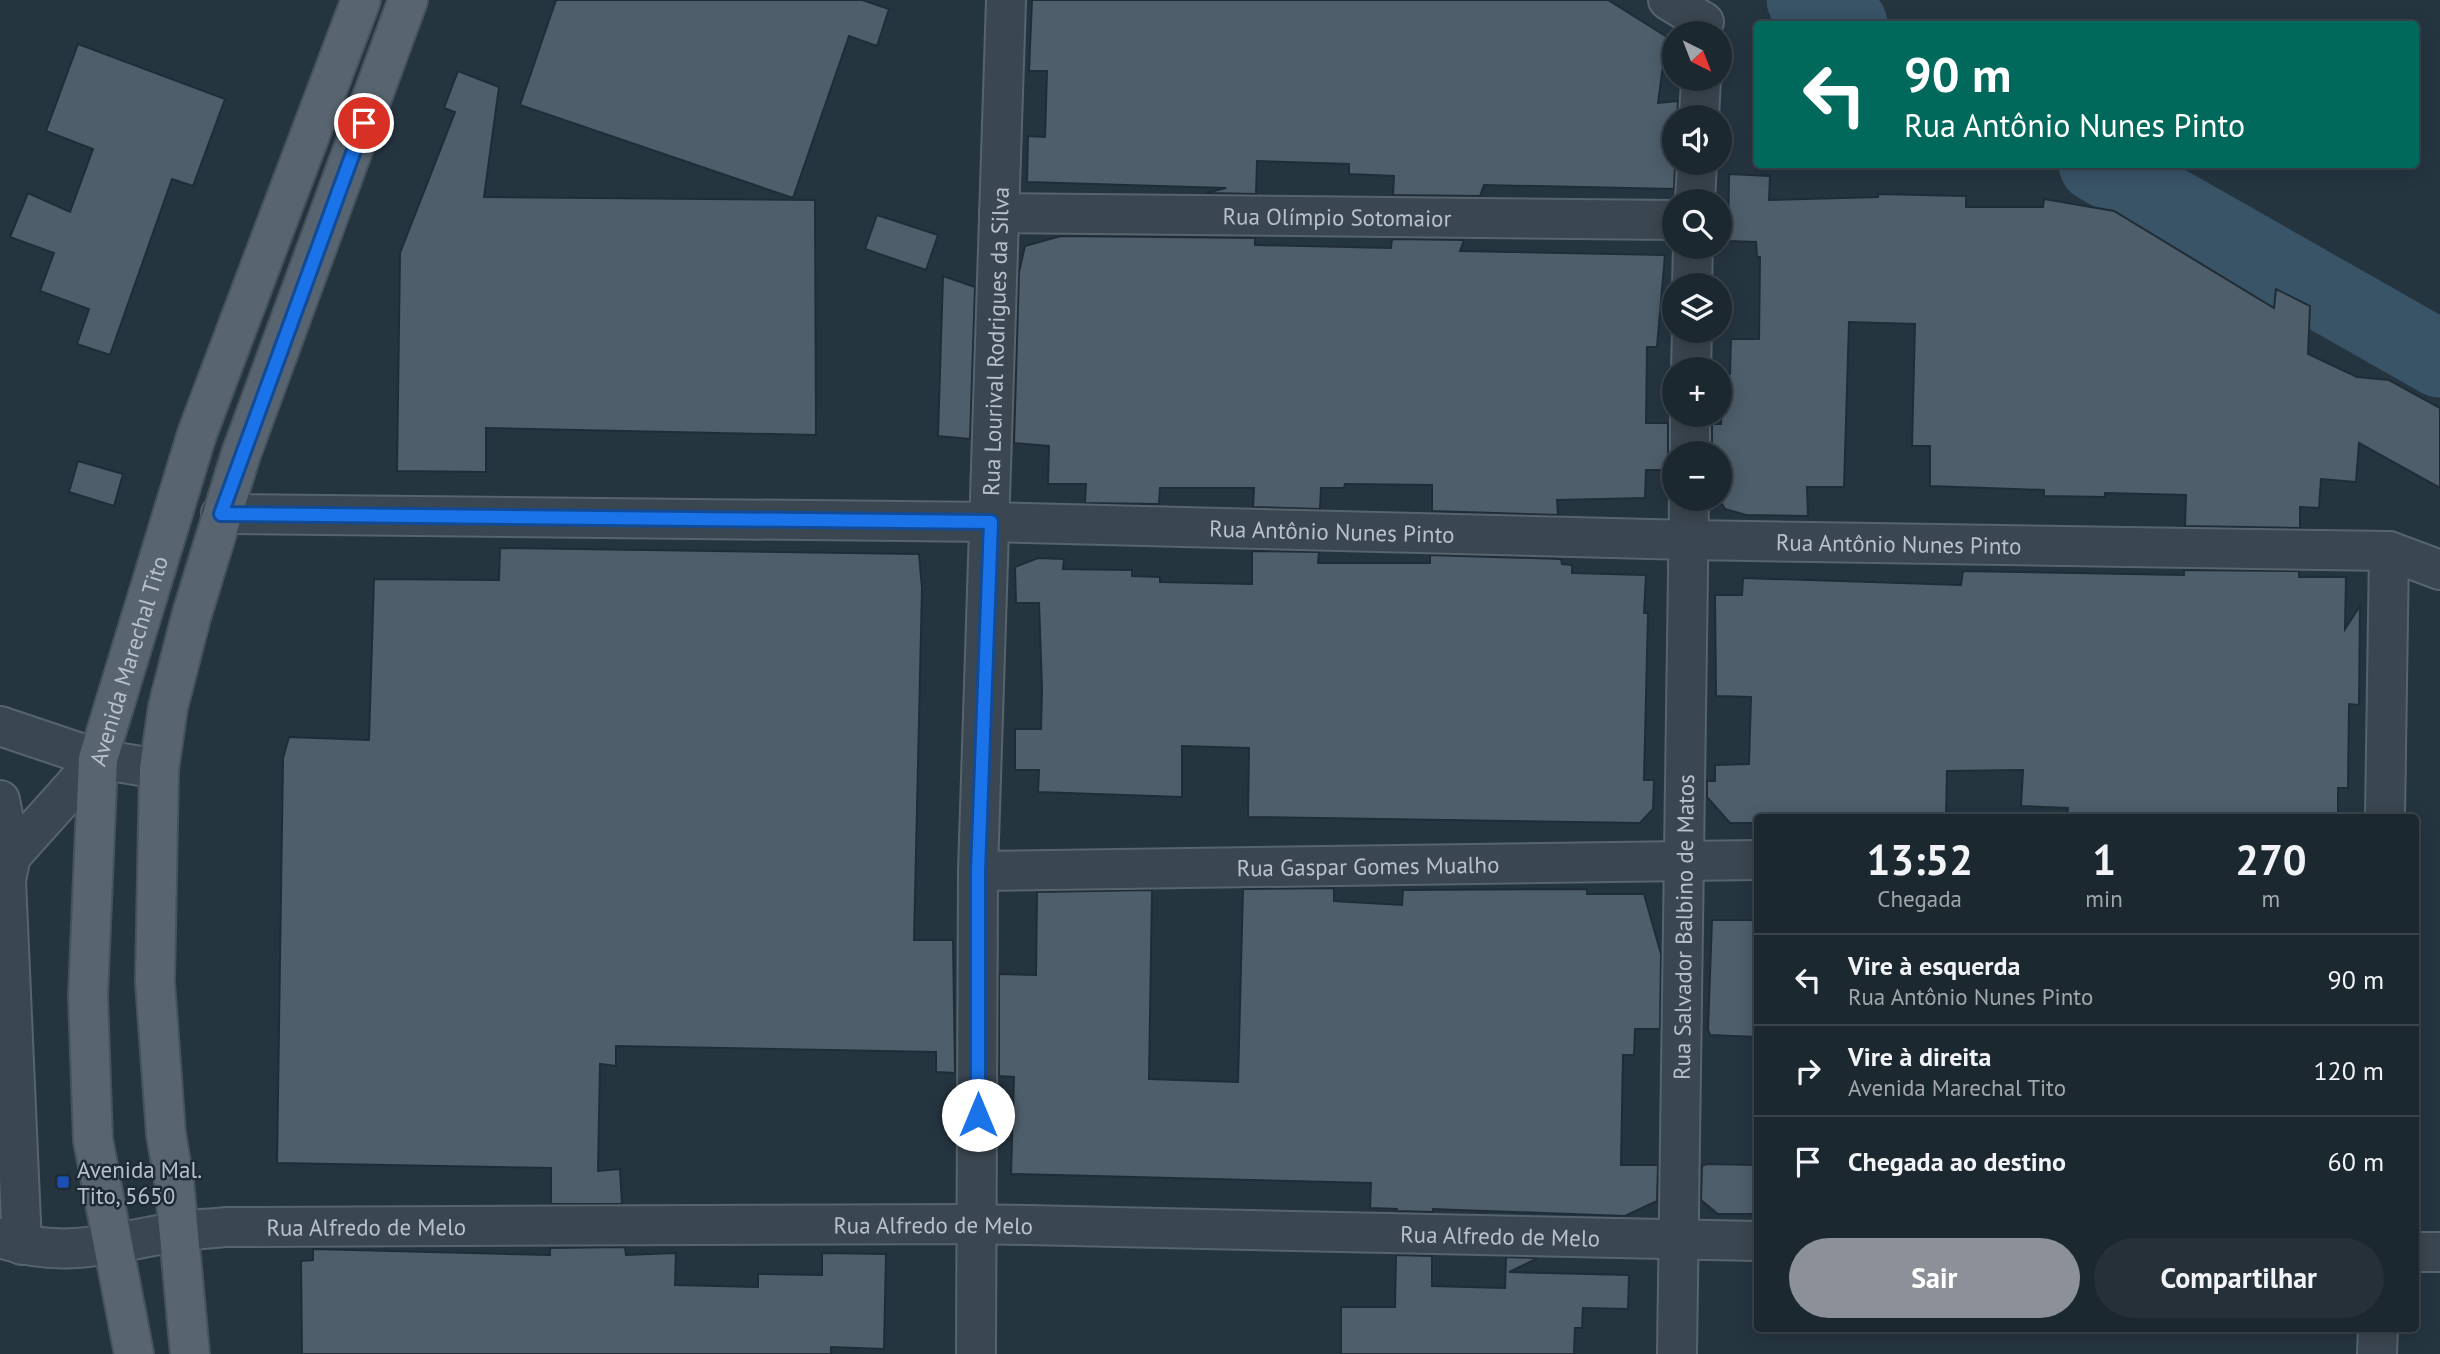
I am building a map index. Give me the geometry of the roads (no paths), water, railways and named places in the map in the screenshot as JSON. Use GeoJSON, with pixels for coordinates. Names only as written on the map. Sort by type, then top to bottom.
{"type":"FeatureCollection","features":[{"type":"Feature","properties":{"kind":"main road","name":"Avenida Marechal Tito"},"geometry":{"type":"LineString","coordinates":[[134,1354],[93,1140],[88,996],[98,759],[197,434],[361,0]]}},
{"type":"Feature","properties":{"kind":"main road","name":"Avenida Marechal Tito"},"geometry":{"type":"LineString","coordinates":[[190,1354],[179,1231],[166,1134],[155,982],[159,769],[168,707],[221,514],[408,0]]}},
{"type":"Feature","properties":{"kind":"street","name":"Rua Lourival Rodrigues da Silva"},"geometry":{"type":"LineString","coordinates":[[975,1354],[978,871],[1006,0]]}},
{"type":"Feature","properties":{"kind":"street"},"geometry":{"type":"LineString","coordinates":[[1668,0],[1706,18]]}},
{"type":"Feature","properties":{"kind":"street","name":"Rua Olímpio Sotomaior"},"geometry":{"type":"LineString","coordinates":[[999,213],[1662,220]]}},
{"type":"Feature","properties":{"kind":"street","name":"Rua Salvador Balbino de Matos"},"geometry":{"type":"LineString","coordinates":[[1677,1354],[1689,511]]}},
{"type":"Feature","properties":{"kind":"street","name":"Rua Antônio Nunes Pinto"},"geometry":{"type":"LineString","coordinates":[[221,514],[991,522],[1689,540],[2389,551],[2440,570]]}},
{"type":"Feature","properties":{"kind":"street"},"geometry":{"type":"LineString","coordinates":[[2385,814],[2389,551]]}},
{"type":"Feature","properties":{"kind":"street"},"geometry":{"type":"LineString","coordinates":[[0,726],[98,759],[159,769]]}},
{"type":"Feature","properties":{"kind":"street"},"geometry":{"type":"LineString","coordinates":[[6,871],[47,812],[98,759]]}},
{"type":"Feature","properties":{"kind":"street"},"geometry":{"type":"LineString","coordinates":[[0,800],[6,871],[11,1242]]}},
{"type":"Feature","properties":{"kind":"street","name":"Rua Gaspar Gomes Mualho"},"geometry":{"type":"LineString","coordinates":[[978,871],[1754,860]]}},
{"type":"Feature","properties":{"kind":"street","name":"Rua Alfredo de Melo"},"geometry":{"type":"LineString","coordinates":[[11,1242],[86,1249],[179,1231],[239,1227],[977,1224],[1754,1241]]}},
{"type":"Feature","properties":{"kind":"street"},"geometry":{"type":"LineString","coordinates":[[2419,1252],[2440,1252]]}},
{"type":"Feature","properties":{"kind":"street"},"geometry":{"type":"LineString","coordinates":[[2377,1354],[2378,1332]]}},
{"type":"Feature","properties":{"kind":"waterway"},"geometry":{"type":"LineString","coordinates":[[1805,0],[1844,21]]}},
{"type":"Feature","properties":{"kind":"waterway"},"geometry":{"type":"LineString","coordinates":[[2104,168],[2440,359]]}},
{"type":"Feature","properties":{"kind":"place","name":"Avenida Mal. Tito, 5650"},"geometry":{"type":"Point","coordinates":[63,1182]}}]}
